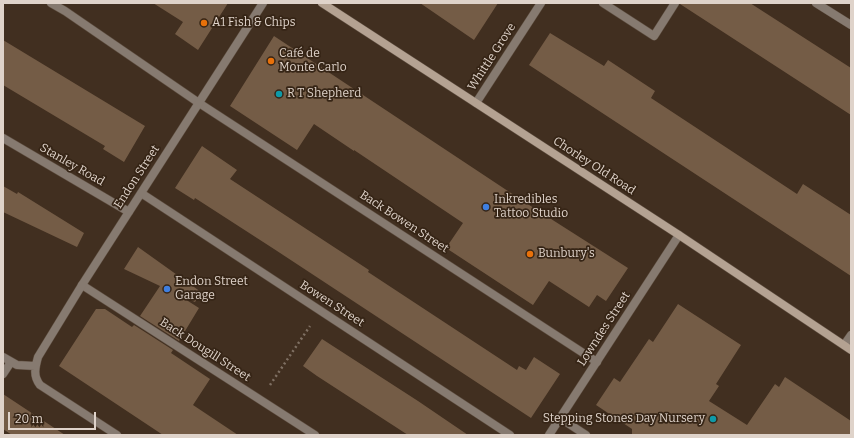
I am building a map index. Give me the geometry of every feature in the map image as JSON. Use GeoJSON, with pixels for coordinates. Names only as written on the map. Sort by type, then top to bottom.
{"type":"FeatureCollection","features":[{"type":"Feature","properties":{"kind":"main road","name":"Chorley Old Road"},"geometry":{"type":"LineString","coordinates":[[322,3],[679,235],[848,347]]}},
{"type":"Feature","properties":{"kind":"street","name":"Back Bowen Street"},"geometry":{"type":"LineString","coordinates":[[51,3],[65,11],[199,103],[597,362]]}},
{"type":"Feature","properties":{"kind":"street","name":"Endon Street"},"geometry":{"type":"LineString","coordinates":[[35,366],[42,349],[82,285],[263,3]]}},
{"type":"Feature","properties":{"kind":"street","name":"Whittle Grove"},"geometry":{"type":"LineString","coordinates":[[476,104],[541,3]]}},
{"type":"Feature","properties":{"kind":"street"},"geometry":{"type":"LineString","coordinates":[[603,3],[654,36],[675,3]]}},
{"type":"Feature","properties":{"kind":"street"},"geometry":{"type":"LineString","coordinates":[[816,3],[851,25]]}},
{"type":"Feature","properties":{"kind":"street","name":"Stanley Road"},"geometry":{"type":"LineString","coordinates":[[3,138],[129,212]]}},
{"type":"Feature","properties":{"kind":"street","name":"Bowen Street"},"geometry":{"type":"LineString","coordinates":[[141,193],[510,435]]}},
{"type":"Feature","properties":{"kind":"street","name":"Lowndes Street"},"geometry":{"type":"LineString","coordinates":[[549,435],[679,235]]}},
{"type":"Feature","properties":{"kind":"street","name":"Back Dougill Street"},"geometry":{"type":"LineString","coordinates":[[82,285],[315,435]]}},
{"type":"Feature","properties":{"kind":"street"},"geometry":{"type":"LineString","coordinates":[[848,347],[851,335]]}},
{"type":"Feature","properties":{"kind":"street"},"geometry":{"type":"LineString","coordinates":[[3,357],[16,365],[35,366],[36,381],[40,385],[117,435]]}},
{"type":"Feature","properties":{"kind":"street"},"geometry":{"type":"LineString","coordinates":[[3,374],[11,362]]}},
{"type":"Feature","properties":{"kind":"street"},"geometry":{"type":"LineString","coordinates":[[560,418],[586,435]]}},
{"type":"Feature","properties":{"kind":"path"},"geometry":{"type":"LineString","coordinates":[[260,400],[320,311]]}},
{"type":"Feature","properties":{"kind":"building"},"geometry":{"type":"Polygon","coordinates":[[[153,3],[228,3],[198,50],[175,34],[183,22],[153,3]]]}},
{"type":"Feature","properties":{"kind":"building"},"geometry":{"type":"Polygon","coordinates":[[[420,3],[498,3],[474,40],[420,3]]]}},
{"type":"Feature","properties":{"kind":"building"},"geometry":{"type":"Polygon","coordinates":[[[750,3],[851,68],[851,115],[680,4],[750,3]]]}},
{"type":"Feature","properties":{"kind":"building"},"geometry":{"type":"Polygon","coordinates":[[[550,33],[604,66],[608,60],[655,91],[651,98],[797,194],[803,184],[851,215],[851,276],[529,65],[550,33]]]}},
{"type":"Feature","properties":{"kind":"building"},"geometry":{"type":"Polygon","coordinates":[[[274,36],[526,203],[628,268],[606,301],[597,295],[589,307],[549,281],[533,305],[446,248],[463,223],[354,150],[314,124],[297,150],[230,106],[274,36]]]}},
{"type":"Feature","properties":{"kind":"building"},"geometry":{"type":"Polygon","coordinates":[[[3,40],[145,126],[124,162],[103,149],[105,146],[3,85],[3,40]]]}},
{"type":"Feature","properties":{"kind":"building"},"geometry":{"type":"Polygon","coordinates":[[[202,146],[237,170],[230,179],[369,270],[368,272],[517,370],[519,366],[526,370],[534,357],[560,374],[531,418],[274,249],[195,198],[194,200],[175,188],[202,146]]]}},
{"type":"Feature","properties":{"kind":"building"},"geometry":{"type":"Polygon","coordinates":[[[3,186],[17,194],[18,192],[84,233],[77,247],[3,212],[3,186]]]}},
{"type":"Feature","properties":{"kind":"building","name":"Endon Street Garage"},"geometry":{"type":"Polygon","coordinates":[[[138,247],[201,292],[195,302],[177,294],[199,308],[179,341],[140,316],[160,286],[124,269],[138,247]]]}},
{"type":"Feature","properties":{"kind":"building"},"geometry":{"type":"Polygon","coordinates":[[[678,304],[741,345],[716,384],[719,386],[709,401],[747,425],[775,384],[779,387],[785,377],[851,421],[851,435],[632,435],[632,429],[596,405],[614,378],[620,382],[649,339],[653,342],[678,304]]]}},
{"type":"Feature","properties":{"kind":"building"},"geometry":{"type":"Polygon","coordinates":[[[96,309],[105,309],[132,327],[134,325],[173,350],[171,353],[210,379],[193,405],[238,435],[163,435],[59,366],[96,309]]]}},
{"type":"Feature","properties":{"kind":"building"},"geometry":{"type":"Polygon","coordinates":[[[322,339],[468,435],[408,435],[317,376],[303,366],[322,339]]]}},
{"type":"Feature","properties":{"kind":"building"},"geometry":{"type":"Polygon","coordinates":[[[3,394],[65,435],[12,435],[3,429],[3,394]]]}},
{"type":"Feature","properties":{"kind":"place","name":"A1 Fish & Chips"},"geometry":{"type":"Point","coordinates":[204,23]}},
{"type":"Feature","properties":{"kind":"place","name":"Café de Monte Carlo"},"geometry":{"type":"Point","coordinates":[271,61]}},
{"type":"Feature","properties":{"kind":"place","name":"R T Shepherd"},"geometry":{"type":"Point","coordinates":[279,94]}},
{"type":"Feature","properties":{"kind":"place","name":"Inkredibles Tattoo Studio"},"geometry":{"type":"Point","coordinates":[486,207]}},
{"type":"Feature","properties":{"kind":"place","name":"Bunbury's"},"geometry":{"type":"Point","coordinates":[530,254]}},
{"type":"Feature","properties":{"kind":"place","name":"Endon Street Garage"},"geometry":{"type":"Point","coordinates":[167,289]}},
{"type":"Feature","properties":{"kind":"place","name":"Stepping Stones Day Nursery"},"geometry":{"type":"Point","coordinates":[713,419]}}]}
